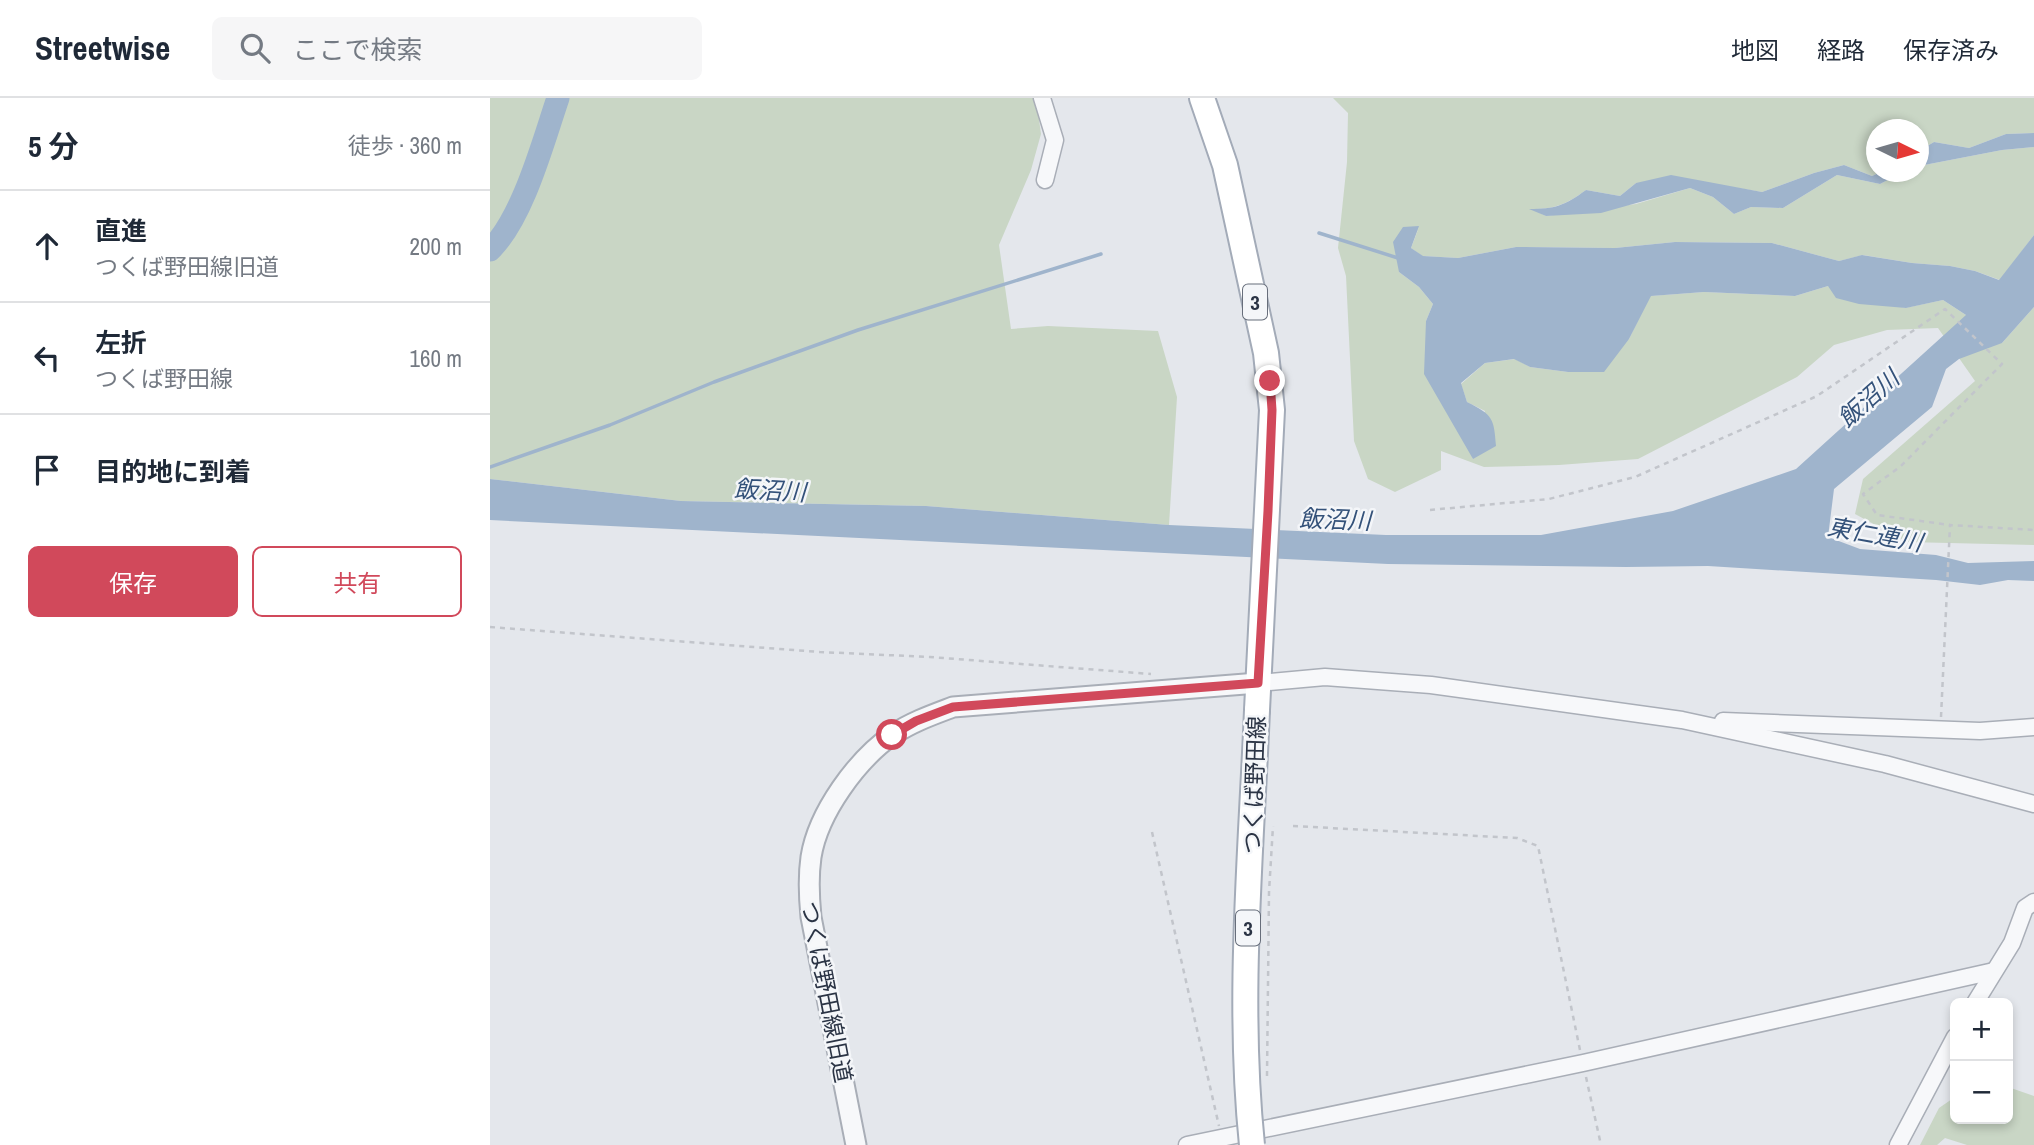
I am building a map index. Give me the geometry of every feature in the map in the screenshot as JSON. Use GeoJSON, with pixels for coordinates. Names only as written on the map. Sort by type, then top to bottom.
{"type":"FeatureCollection","features":[{"type":"Feature","properties":{"kind":"main road","name":"つくば野田線"},"geometry":{"type":"LineString","coordinates":[[1202,98],[1225,165],[1266,353],[1272,410],[1246,992],[1245,1053],[1252,1145]]}},
{"type":"Feature","properties":{"kind":"street"},"geometry":{"type":"LineString","coordinates":[[1042,98],[1055,141],[1045,180]]}},
{"type":"Feature","properties":{"kind":"street"},"geometry":{"type":"LineString","coordinates":[[1258,683],[1325,677],[1431,685],[1682,720],[1885,764],[2034,804]]}},
{"type":"Feature","properties":{"kind":"street","name":"つくば野田線旧道"},"geometry":{"type":"LineString","coordinates":[[856,1145],[808,890],[811,855],[820,829],[832,804],[865,759],[892,735],[916,721],[953,707],[1258,683]]}},
{"type":"Feature","properties":{"kind":"street"},"geometry":{"type":"LineString","coordinates":[[1682,720],[1980,731],[2034,727]]}},
{"type":"Feature","properties":{"kind":"street"},"geometry":{"type":"LineString","coordinates":[[1978,998],[2012,943],[2025,908],[2034,902]]}},
{"type":"Feature","properties":{"kind":"street"},"geometry":{"type":"LineString","coordinates":[[1187,1145],[1583,1063],[1994,971]]}},
{"type":"Feature","properties":{"kind":"street"},"geometry":{"type":"LineString","coordinates":[[1898,1145],[1950,1046]]}},
{"type":"Feature","properties":{"kind":"path"},"geometry":{"type":"LineString","coordinates":[[1430,510],[1549,499],[1635,477],[1817,396],[1945,309],[2002,364],[1901,466],[1863,494],[1877,515],[1950,525],[2034,530]]}},
{"type":"Feature","properties":{"kind":"path"},"geometry":{"type":"LineString","coordinates":[[1941,729],[1950,525]]}},
{"type":"Feature","properties":{"kind":"path"},"geometry":{"type":"LineString","coordinates":[[490,627],[1151,674]]}},
{"type":"Feature","properties":{"kind":"path"},"geometry":{"type":"LineString","coordinates":[[1267,1077],[1269,892],[1273,826]]}},
{"type":"Feature","properties":{"kind":"path"},"geometry":{"type":"LineString","coordinates":[[1293,826],[1517,838],[1538,846],[1601,1145]]}},
{"type":"Feature","properties":{"kind":"path"},"geometry":{"type":"LineString","coordinates":[[1152,832],[1221,1137]]}},
{"type":"Feature","properties":{"kind":"green space"},"geometry":{"type":"Polygon","coordinates":[[[490,98],[1036,98],[1041,134],[1031,170],[999,245],[1011,329],[1048,326],[1158,331],[1177,397],[1169,525],[926,506],[681,501],[490,479],[490,98]]]}},
{"type":"Feature","properties":{"kind":"green space"},"geometry":{"type":"Polygon","coordinates":[[[1333,98],[2034,98],[2034,133],[2006,134],[1969,148],[1934,142],[1929,145],[1929,119],[1866,119],[1866,174],[1844,165],[1762,192],[1726,186],[1636,183],[1620,196],[1586,190],[1560,205],[1532,209],[1546,216],[1636,204],[1690,188],[1713,197],[1734,214],[1751,207],[1783,208],[1837,175],[1880,184],[1929,182],[1929,164],[2002,150],[2034,147],[2034,235],[2000,280],[1950,266],[1863,255],[1839,261],[1772,243],[1675,242],[1615,248],[1516,247],[1458,258],[1422,256],[1411,248],[1419,227],[1399,272],[1419,287],[1433,304],[1426,321],[1473,459],[1485,411],[1467,402],[1461,384],[1485,363],[1515,359],[1530,367],[1568,372],[1629,339],[1650,296],[1704,292],[1795,296],[1828,286],[1905,308],[1943,300],[2002,343],[2034,307],[2034,545],[1907,542],[1855,514],[1863,479],[1975,381],[1938,328],[1887,330],[1834,345],[1797,377],[1638,459],[1484,467],[1441,451],[1441,470],[1395,492],[1368,479],[1354,441],[1346,276],[1338,248],[1347,162],[1348,113],[1333,98]]]}},
{"type":"Feature","properties":{"kind":"green space"},"geometry":{"type":"Polygon","coordinates":[[[2013,1089],[2034,1096],[2034,1145],[1967,1145],[1945,1138],[1937,1145],[1920,1145],[1939,1108],[1950,1100],[1950,1124],[2013,1124],[2013,1089]]]}},
{"type":"Feature","properties":{"kind":"water"},"geometry":{"type":"Polygon","coordinates":[[[2034,133],[2034,147],[2002,150],[1929,164],[1929,145],[1934,142],[1969,148],[2006,134],[2034,133]]]}},
{"type":"Feature","properties":{"kind":"water"},"geometry":{"type":"Polygon","coordinates":[[[1844,165],[1866,174],[1866,181],[1837,175],[1783,208],[1751,207],[1734,214],[1713,197],[1690,188],[1601,213],[1546,216],[1529,209],[1559,206],[1586,190],[1620,196],[1636,183],[1671,175],[1762,192],[1844,165]]]}},
{"type":"Feature","properties":{"kind":"water"},"geometry":{"type":"Polygon","coordinates":[[[1419,226],[1411,248],[1423,256],[1458,258],[1516,247],[1615,248],[1675,242],[1772,243],[1839,261],[1862,255],[1950,266],[1999,280],[2034,235],[2034,307],[2002,343],[1959,359],[1946,369],[1932,407],[1834,489],[1828,537],[1860,549],[1936,555],[1968,563],[2034,561],[2034,581],[2008,580],[1980,585],[1708,566],[1388,564],[490,520],[490,479],[681,501],[926,506],[1169,525],[1386,535],[1541,535],[1673,511],[1796,469],[1966,315],[1943,300],[1906,308],[1859,304],[1836,298],[1828,286],[1795,296],[1704,292],[1651,296],[1629,339],[1604,372],[1568,372],[1530,367],[1514,359],[1485,363],[1461,383],[1467,402],[1487,414],[1494,429],[1496,446],[1473,459],[1424,374],[1426,321],[1433,304],[1419,287],[1399,272],[1393,242],[1403,227],[1419,226]]]}},
{"type":"Feature","properties":{"kind":"waterway"},"geometry":{"type":"LineString","coordinates":[[490,250],[502,236],[522,199],[558,98]]}},
{"type":"Feature","properties":{"kind":"waterway","name":"飯沼川"},"geometry":{"type":"LineString","coordinates":[[1319,233],[1398,258]]}},
{"type":"Feature","properties":{"kind":"waterway","name":"飯沼川"},"geometry":{"type":"LineString","coordinates":[[490,467],[610,425],[714,382],[858,330],[1101,254]]}},
{"type":"Feature","properties":{"kind":"route"},"geometry":{"type":"LineString","coordinates":[[892,735],[916,721],[953,707],[1258,683],[1268,511],[1272,410],[1270,381]]}},
{"type":"Feature","properties":{"kind":"water label","name":"東仁連川"},"geometry":{"type":"Point","coordinates":[1875,534]}}]}
